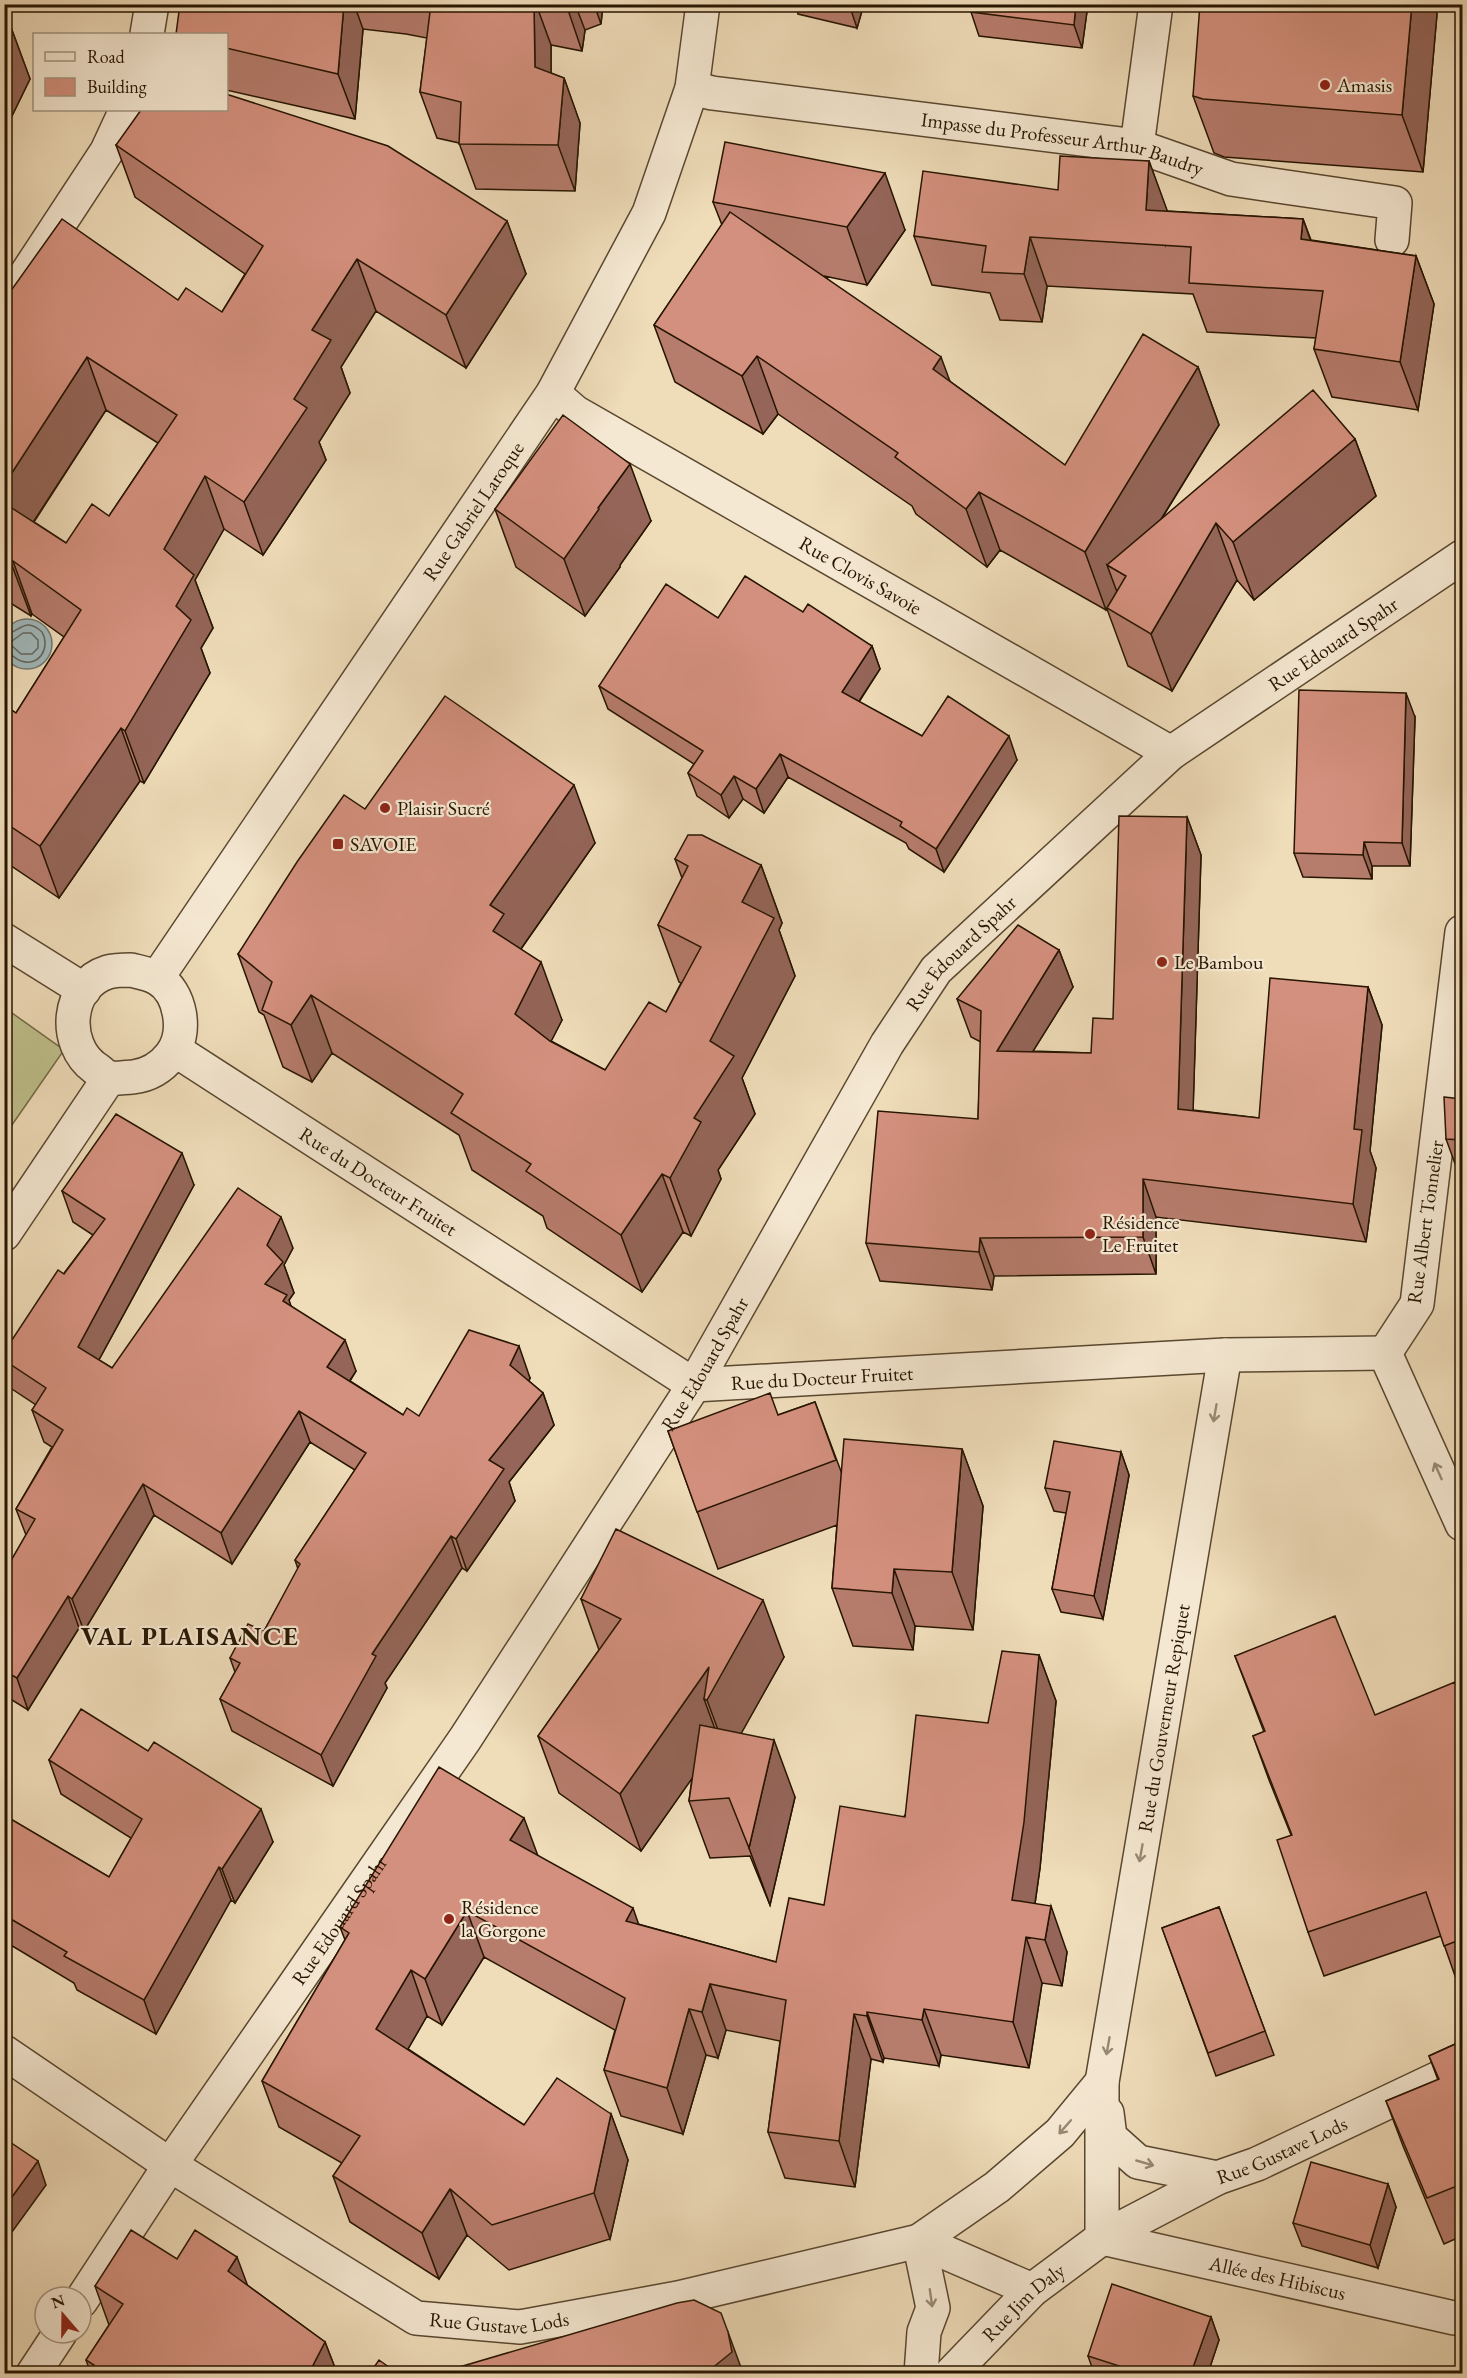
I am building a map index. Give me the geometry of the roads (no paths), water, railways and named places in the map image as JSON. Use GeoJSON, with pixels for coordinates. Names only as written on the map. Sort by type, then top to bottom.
{"type":"FeatureCollection","features":[{"type":"Feature","properties":{"kind":"street"},"geometry":{"type":"LineString","coordinates":[[147,33],[152,4]]}},
{"type":"Feature","properties":{"kind":"street","name":"Rue Gabriel Laroque"},"geometry":{"type":"LineString","coordinates":[[157,978],[553,393],[649,213],[692,88],[703,4]]}},
{"type":"Feature","properties":{"kind":"street"},"geometry":{"type":"LineString","coordinates":[[1137,146],[1156,4]]}},
{"type":"Feature","properties":{"kind":"street","name":"Impasse du Professeur Arthur Baudry"},"geometry":{"type":"LineString","coordinates":[[692,88],[712,93],[1137,146],[1231,179],[1395,203],[1392,240]]}},
{"type":"Feature","properties":{"kind":"street"},"geometry":{"type":"LineString","coordinates":[[4,308],[107,152],[126,111]]}},
{"type":"Feature","properties":{"kind":"street","name":"Rue Clovis Savoie"},"geometry":{"type":"LineString","coordinates":[[553,393],[575,412],[1171,753]]}},
{"type":"Feature","properties":{"kind":"street","name":"Rue Edouard Spahr"},"geometry":{"type":"LineString","coordinates":[[91,2285],[170,2165],[465,1739],[694,1385],[887,1044],[936,970],[1171,753],[1462,557]]}},
{"type":"Feature","properties":{"kind":"street","name":"Rue Albert Tonnelier"},"geometry":{"type":"LineString","coordinates":[[1385,1353],[1417,1305],[1462,932]]}},
{"type":"Feature","properties":{"kind":"street"},"geometry":{"type":"LineString","coordinates":[[4,940],[84,990]]}},
{"type":"Feature","properties":{"kind":"street"},"geometry":{"type":"LineString","coordinates":[[131,970],[157,978],[171,991],[178,1005],[181,1032],[175,1050],[164,1064],[146,1075],[109,1078],[89,1064],[78,1050],[72,1027],[76,1003],[91,982],[108,973],[131,970]]}},
{"type":"Feature","properties":{"kind":"street","name":"Rue du Docteur Fruitet"},"geometry":{"type":"LineString","coordinates":[[175,1050],[694,1385],[1225,1355],[1385,1353]]}},
{"type":"Feature","properties":{"kind":"street"},"geometry":{"type":"LineString","coordinates":[[4,1234],[109,1078]]}},
{"type":"Feature","properties":{"kind":"street"},"geometry":{"type":"LineString","coordinates":[[1385,1353],[1462,1524]]}},
{"type":"Feature","properties":{"kind":"street","name":"Rue du Gouverneur Repiquet"},"geometry":{"type":"LineString","coordinates":[[1102,2082],[1225,1355]]}},
{"type":"Feature","properties":{"kind":"street","name":"Rue Gustave Lods"},"geometry":{"type":"LineString","coordinates":[[4,2052],[170,2165],[416,2318],[520,2328],[678,2298],[919,2241]]}},
{"type":"Feature","properties":{"kind":"street","name":"Rue Gustave Lods"},"geometry":{"type":"LineString","coordinates":[[1102,2238],[1217,2178],[1257,2164],[1462,2067]]}},
{"type":"Feature","properties":{"kind":"street"},"geometry":{"type":"LineString","coordinates":[[1102,2082],[1110,2137],[1138,2162],[1217,2178]]}},
{"type":"Feature","properties":{"kind":"street"},"geometry":{"type":"LineString","coordinates":[[1102,2082],[1102,2238]]}},
{"type":"Feature","properties":{"kind":"street"},"geometry":{"type":"LineString","coordinates":[[919,2241],[997,2187],[1060,2133],[1102,2082]]}},
{"type":"Feature","properties":{"kind":"street","name":"Rue Jim Daly"},"geometry":{"type":"LineString","coordinates":[[951,2373],[1032,2290],[1102,2238]]}},
{"type":"Feature","properties":{"kind":"street","name":"Allée des Hibiscus"},"geometry":{"type":"LineString","coordinates":[[1102,2238],[1454,2319]]}},
{"type":"Feature","properties":{"kind":"street"},"geometry":{"type":"LineString","coordinates":[[919,2241],[1032,2290]]}},
{"type":"Feature","properties":{"kind":"street"},"geometry":{"type":"LineString","coordinates":[[919,2241],[933,2308],[924,2332],[921,2373]]}},
{"type":"Feature","properties":{"kind":"street"},"geometry":{"type":"LineString","coordinates":[[33,2373],[52,2345]]}},
{"type":"Feature","properties":{"kind":"water"},"geometry":{"type":"Polygon","coordinates":[[[27,619],[36,621],[47,630],[52,644],[50,653],[41,664],[27,669],[18,667],[7,658],[2,644],[4,635],[13,624],[27,619]]]}},
{"type":"Feature","properties":{"kind":"place","name":"Amasis"},"geometry":{"type":"Point","coordinates":[1325,85]}},
{"type":"Feature","properties":{"kind":"place","name":"Plaisir Sucré"},"geometry":{"type":"Point","coordinates":[385,808]}},
{"type":"Feature","properties":{"kind":"place","name":"SAVOIE"},"geometry":{"type":"Point","coordinates":[338,844]}},
{"type":"Feature","properties":{"kind":"place","name":"Le Bambou"},"geometry":{"type":"Point","coordinates":[1162,962]}},
{"type":"Feature","properties":{"kind":"place","name":"Résidence Le Fruitet"},"geometry":{"type":"Point","coordinates":[1090,1234]}},
{"type":"Feature","properties":{"kind":"place","name":"Résidence la Gorgone"},"geometry":{"type":"Point","coordinates":[449,1919]}},
{"type":"Feature","properties":{"kind":"district","name":"VAL PLAISANCE"},"geometry":{"type":"Point","coordinates":[190,1636]}}]}
